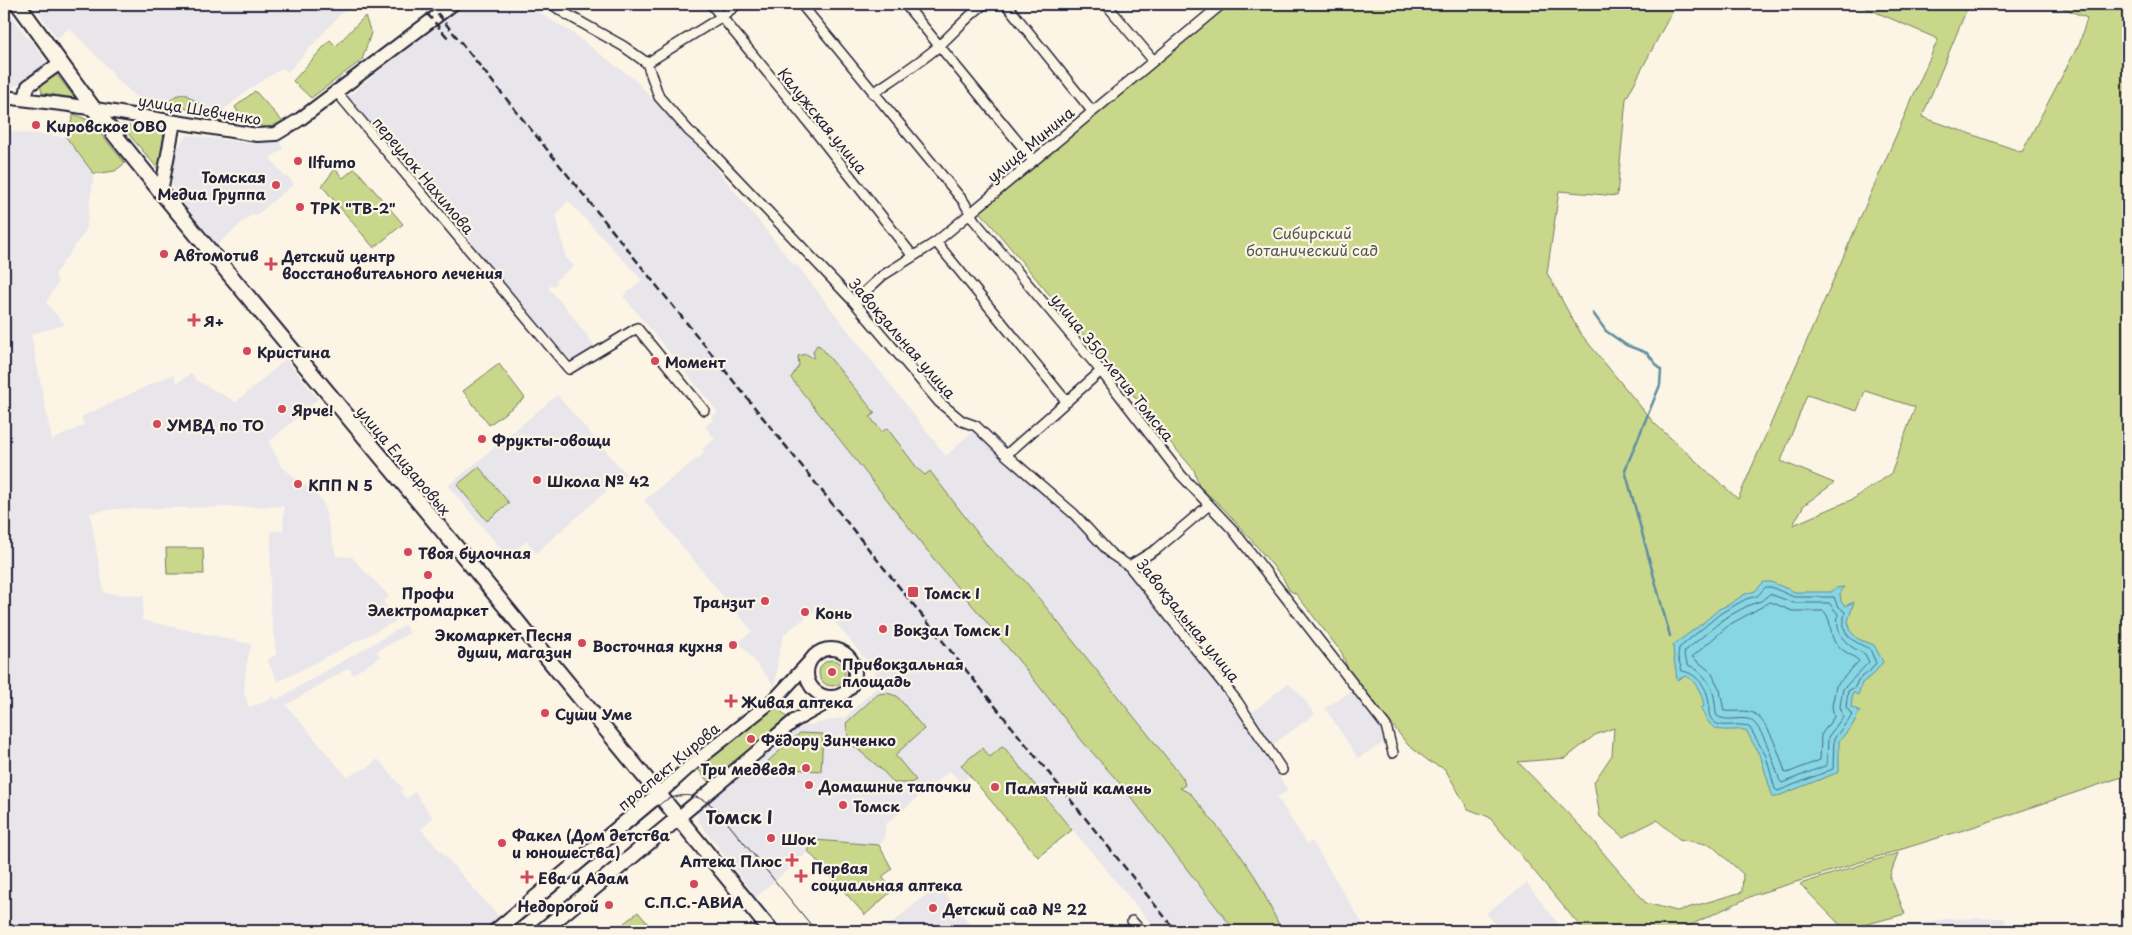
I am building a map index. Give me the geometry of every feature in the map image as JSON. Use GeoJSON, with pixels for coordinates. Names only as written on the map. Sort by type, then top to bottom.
{"type":"FeatureCollection","features":[{"type":"Feature","properties":{"kind":"main road","name":"улица Елизаровых"},"geometry":{"type":"LineString","coordinates":[[18,4],[94,109],[771,931]]}},
{"type":"Feature","properties":{"kind":"main road","name":"проспект Кирова"},"geometry":{"type":"LineString","coordinates":[[496,931],[659,794]]}},
{"type":"Feature","properties":{"kind":"main road"},"geometry":{"type":"LineString","coordinates":[[542,931],[678,818]]}},
{"type":"Feature","properties":{"kind":"street","name":"улица Шевченко"},"geometry":{"type":"LineString","coordinates":[[4,97],[264,136],[276,134],[287,128],[453,4]]}},
{"type":"Feature","properties":{"kind":"street"},"geometry":{"type":"LineString","coordinates":[[552,4],[623,46],[647,63],[721,17],[738,4]]}},
{"type":"Feature","properties":{"kind":"street","name":"Калужская улица"},"geometry":{"type":"LineString","coordinates":[[710,4],[804,117],[912,255]]}},
{"type":"Feature","properties":{"kind":"street","name":"улица 350-летия Томска"},"geometry":{"type":"LineString","coordinates":[[801,4],[964,202],[974,220],[1101,371],[1181,475],[1233,530],[1299,617],[1386,726],[1393,753]]}},
{"type":"Feature","properties":{"kind":"street"},"geometry":{"type":"LineString","coordinates":[[905,4],[1032,160]]}},
{"type":"Feature","properties":{"kind":"street"},"geometry":{"type":"LineString","coordinates":[[873,93],[911,68],[939,46],[964,20],[984,4]]}},
{"type":"Feature","properties":{"kind":"street"},"geometry":{"type":"LineString","coordinates":[[1006,4],[1092,111]]}},
{"type":"Feature","properties":{"kind":"street"},"geometry":{"type":"LineString","coordinates":[[1106,4],[1153,60]]}},
{"type":"Feature","properties":{"kind":"street","name":"улица Минина"},"geometry":{"type":"LineString","coordinates":[[854,302],[882,276],[912,255],[936,242],[1032,160],[1222,4]]}},
{"type":"Feature","properties":{"kind":"street"},"geometry":{"type":"LineString","coordinates":[[25,99],[28,86],[60,63]]}},
{"type":"Feature","properties":{"kind":"street","name":"Завокзальная улица"},"geometry":{"type":"LineString","coordinates":[[647,63],[659,97],[689,131],[705,145],[854,302],[939,402],[962,421],[976,426],[1006,456],[1074,514],[1111,554],[1129,566],[1237,701],[1282,770]]}},
{"type":"Feature","properties":{"kind":"street","name":"переулок Нахимова"},"geometry":{"type":"LineString","coordinates":[[336,90],[569,369],[637,328],[704,410]]}},
{"type":"Feature","properties":{"kind":"street"},"geometry":{"type":"LineString","coordinates":[[162,192],[174,122]]}},
{"type":"Feature","properties":{"kind":"street"},"geometry":{"type":"LineString","coordinates":[[936,242],[1067,402]]}},
{"type":"Feature","properties":{"kind":"street"},"geometry":{"type":"LineString","coordinates":[[1006,456],[1101,371]]}},
{"type":"Feature","properties":{"kind":"street"},"geometry":{"type":"LineString","coordinates":[[1129,566],[1156,549],[1209,505]]}},
{"type":"Feature","properties":{"kind":"street"},"geometry":{"type":"LineString","coordinates":[[678,818],[794,721],[841,695],[850,688],[855,678],[854,665],[848,655],[829,649],[819,652],[811,660],[807,673],[813,689],[821,695],[829,697],[841,695]]}},
{"type":"Feature","properties":{"kind":"street","name":"проспект Кирова"},"geometry":{"type":"LineString","coordinates":[[659,794],[689,767],[777,697],[811,660]]}},
{"type":"Feature","properties":{"kind":"street"},"geometry":{"type":"LineString","coordinates":[[1132,921],[1141,931]]}},
{"type":"Feature","properties":{"kind":"shaded area"},"geometry":{"type":"Polygon","coordinates":[[[4,4],[24,34],[35,45],[47,63],[44,70],[7,90],[4,90],[4,4]]]}},
{"type":"Feature","properties":{"kind":"shaded area"},"geometry":{"type":"Polygon","coordinates":[[[33,4],[350,4],[288,72],[283,68],[252,87],[222,111],[213,113],[142,102],[113,76],[114,74],[69,28],[57,39],[33,4]]]}},
{"type":"Feature","properties":{"kind":"shaded area"},"geometry":{"type":"Polygon","coordinates":[[[463,4],[525,4],[571,32],[635,80],[707,157],[795,266],[797,265],[946,456],[975,429],[1073,516],[1127,568],[1234,701],[1288,791],[1277,797],[1307,844],[1312,841],[1367,931],[1157,931],[1003,746],[961,783],[950,771],[885,825],[884,840],[879,845],[815,840],[805,855],[756,897],[698,821],[697,811],[795,728],[845,717],[878,686],[875,671],[830,616],[830,611],[820,607],[784,634],[778,659],[775,687],[739,642],[752,631],[644,500],[704,453],[702,449],[715,439],[705,426],[713,420],[711,417],[718,412],[623,296],[642,280],[568,201],[556,214],[566,258],[574,266],[556,280],[557,283],[548,288],[565,306],[596,348],[580,359],[577,356],[571,361],[512,294],[393,143],[388,146],[348,96],[463,4]]]}},
{"type":"Feature","properties":{"kind":"shaded area"},"geometry":{"type":"Polygon","coordinates":[[[4,131],[66,137],[94,174],[86,230],[55,274],[58,283],[46,302],[65,325],[31,334],[52,440],[84,425],[81,417],[173,374],[177,383],[192,373],[196,380],[236,402],[286,359],[318,399],[269,442],[281,466],[312,489],[323,502],[336,556],[352,557],[389,596],[383,602],[396,621],[278,682],[267,660],[276,654],[270,606],[271,531],[283,531],[284,506],[114,509],[90,513],[104,593],[144,596],[142,620],[251,644],[246,668],[244,693],[249,707],[265,702],[273,696],[276,700],[405,625],[410,633],[377,651],[380,657],[353,674],[349,668],[286,705],[347,777],[368,767],[378,759],[403,789],[400,791],[406,799],[415,792],[433,818],[421,829],[501,919],[486,931],[4,931],[4,131]]]}},
{"type":"Feature","properties":{"kind":"shaded area"},"geometry":{"type":"Polygon","coordinates":[[[188,135],[256,144],[278,139],[283,149],[270,158],[285,177],[287,176],[294,184],[255,216],[252,214],[217,245],[177,196],[171,182],[175,153],[188,135]]]}},
{"type":"Feature","properties":{"kind":"shaded area","name":"Школа № 42"},"geometry":{"type":"Polygon","coordinates":[[[557,395],[626,474],[536,553],[527,541],[508,557],[448,486],[557,395]]]}},
{"type":"Feature","properties":{"kind":"shaded area"},"geometry":{"type":"Polygon","coordinates":[[[1288,683],[1300,694],[1315,714],[1271,746],[1250,714],[1288,683]]]}},
{"type":"Feature","properties":{"kind":"shaded area"},"geometry":{"type":"Polygon","coordinates":[[[1353,690],[1389,740],[1358,758],[1325,708],[1353,690]]]}},
{"type":"Feature","properties":{"kind":"shaded area"},"geometry":{"type":"Polygon","coordinates":[[[1527,883],[1564,931],[1501,931],[1486,913],[1527,883]]]}},
{"type":"Feature","properties":{"kind":"shaded area","name":"Детский сад № 22"},"geometry":{"type":"Polygon","coordinates":[[[938,885],[976,931],[882,931],[938,885]]]}},
{"type":"Feature","properties":{"kind":"shaded area"},"geometry":{"type":"Polygon","coordinates":[[[2004,918],[2007,931],[1875,931],[1946,919],[2004,918]]]}},
{"type":"Feature","properties":{"kind":"green space","name":"Сибирский ботанический сад"},"geometry":{"type":"Polygon","coordinates":[[[1228,4],[1676,4],[1626,99],[1617,196],[1559,191],[1547,273],[1580,333],[1654,423],[1738,499],[1938,39],[1857,4],[1969,4],[1922,117],[2022,152],[2080,42],[2087,18],[2054,4],[2128,4],[2128,775],[1967,829],[1754,895],[1678,931],[1584,931],[1489,817],[1468,809],[1445,769],[1430,762],[1408,745],[1347,667],[1342,653],[1296,594],[1289,590],[1283,578],[1224,509],[1199,486],[1194,470],[1162,431],[1151,426],[1149,414],[978,209],[1228,4]],[[1865,391],[1857,411],[1807,395],[1781,461],[1834,483],[1804,505],[1793,525],[1853,499],[1891,474],[1915,407],[1865,391]],[[1614,728],[1595,735],[1566,758],[1518,762],[1583,829],[1646,903],[1677,911],[1742,892],[1743,874],[1711,845],[1679,839],[1657,820],[1623,837],[1600,817],[1594,782],[1612,755],[1614,728]]]}},
{"type":"Feature","properties":{"kind":"green space"},"geometry":{"type":"Polygon","coordinates":[[[365,16],[371,33],[362,60],[311,98],[293,81],[330,40],[336,46],[365,16]]]}},
{"type":"Feature","properties":{"kind":"green space"},"geometry":{"type":"Polygon","coordinates":[[[56,74],[75,98],[42,93],[40,85],[56,74]]]}},
{"type":"Feature","properties":{"kind":"green space"},"geometry":{"type":"Polygon","coordinates":[[[255,91],[282,121],[270,128],[244,122],[235,107],[255,91]]]}},
{"type":"Feature","properties":{"kind":"green space"},"geometry":{"type":"Polygon","coordinates":[[[185,94],[213,113],[168,106],[174,97],[185,94]]]}},
{"type":"Feature","properties":{"kind":"green space"},"geometry":{"type":"Polygon","coordinates":[[[74,114],[90,121],[125,163],[115,171],[94,174],[66,137],[74,114]]]}},
{"type":"Feature","properties":{"kind":"green space"},"geometry":{"type":"Polygon","coordinates":[[[121,125],[160,130],[164,134],[159,170],[121,125]]]}},
{"type":"Feature","properties":{"kind":"green space"},"geometry":{"type":"Polygon","coordinates":[[[355,168],[403,224],[374,248],[322,186],[335,169],[343,178],[355,168]]]}},
{"type":"Feature","properties":{"kind":"green space"},"geometry":{"type":"Polygon","coordinates":[[[817,345],[820,346],[875,413],[870,417],[882,432],[887,428],[918,469],[925,475],[930,471],[989,548],[1025,581],[1183,778],[1185,785],[1180,788],[1191,794],[1241,856],[1256,878],[1282,931],[1235,931],[1123,787],[1083,742],[1024,667],[941,568],[791,378],[799,365],[798,356],[806,354],[813,358],[813,351],[817,345]]]}},
{"type":"Feature","properties":{"kind":"green space"},"geometry":{"type":"Polygon","coordinates":[[[499,364],[525,398],[489,425],[463,391],[499,364]]]}},
{"type":"Feature","properties":{"kind":"green space"},"geometry":{"type":"Polygon","coordinates":[[[479,467],[509,503],[487,521],[457,485],[479,467]]]}},
{"type":"Feature","properties":{"kind":"green space"},"geometry":{"type":"Polygon","coordinates":[[[166,548],[203,548],[204,574],[167,574],[166,548]]]}},
{"type":"Feature","properties":{"kind":"green space"},"geometry":{"type":"Polygon","coordinates":[[[832,660],[841,664],[845,673],[841,682],[832,686],[823,682],[819,673],[823,664],[832,660]]]}},
{"type":"Feature","properties":{"kind":"green space"},"geometry":{"type":"Polygon","coordinates":[[[887,693],[897,696],[924,729],[895,755],[916,780],[911,783],[894,783],[881,769],[849,742],[846,723],[878,694],[887,693]]]}},
{"type":"Feature","properties":{"kind":"green space"},"geometry":{"type":"Polygon","coordinates":[[[776,705],[787,718],[709,783],[698,769],[776,705]]]}},
{"type":"Feature","properties":{"kind":"green space"},"geometry":{"type":"Polygon","coordinates":[[[800,733],[823,734],[821,771],[773,768],[768,761],[800,733]]]}},
{"type":"Feature","properties":{"kind":"green space"},"geometry":{"type":"Polygon","coordinates":[[[1003,746],[1072,830],[1038,857],[961,765],[982,748],[990,757],[1003,746]]]}},
{"type":"Feature","properties":{"kind":"green space"},"geometry":{"type":"Polygon","coordinates":[[[815,840],[879,845],[892,869],[882,877],[893,890],[865,915],[808,851],[815,840]]]}},
{"type":"Feature","properties":{"kind":"green space"},"geometry":{"type":"Polygon","coordinates":[[[1898,853],[1890,876],[1905,914],[1845,930],[1800,884],[1898,853]]]}},
{"type":"Feature","properties":{"kind":"green space"},"geometry":{"type":"Polygon","coordinates":[[[638,912],[654,931],[614,931],[638,912]]]}},
{"type":"Feature","properties":{"kind":"water"},"geometry":{"type":"Polygon","coordinates":[[[1764,582],[1771,582],[1795,592],[1831,592],[1836,588],[1844,587],[1840,594],[1841,602],[1845,606],[1854,602],[1848,621],[1851,632],[1858,639],[1874,645],[1883,662],[1873,675],[1862,683],[1858,695],[1853,692],[1851,707],[1860,711],[1852,726],[1839,741],[1839,772],[1773,798],[1761,758],[1746,730],[1723,730],[1713,727],[1709,723],[1701,708],[1704,706],[1696,685],[1686,676],[1677,680],[1673,650],[1673,645],[1719,609],[1745,594],[1755,591],[1764,582]]]}},
{"type":"Feature","properties":{"kind":"waterway"},"geometry":{"type":"LineString","coordinates":[[1593,313],[1606,331],[1626,345],[1647,353],[1661,370],[1660,385],[1625,470],[1670,636]]}},
{"type":"Feature","properties":{"kind":"tram line"},"geometry":{"type":"LineString","coordinates":[[507,931],[664,801],[685,795],[705,801],[717,810],[816,931]]}},
{"type":"Feature","properties":{"kind":"railway"},"geometry":{"type":"LineString","coordinates":[[419,4],[448,38]]}},
{"type":"Feature","properties":{"kind":"railway"},"geometry":{"type":"LineString","coordinates":[[430,4],[1176,931]]}},
{"type":"Feature","properties":{"kind":"place","name":"Кировское ОВО"},"geometry":{"type":"Point","coordinates":[36,125]}},
{"type":"Feature","properties":{"kind":"place","name":"Ilfumo"},"geometry":{"type":"Point","coordinates":[298,161]}},
{"type":"Feature","properties":{"kind":"place","name":"Томская Медиа Группа"},"geometry":{"type":"Point","coordinates":[276,185]}},
{"type":"Feature","properties":{"kind":"place","name":"ТРК \"ТВ-2\""},"geometry":{"type":"Point","coordinates":[300,207]}},
{"type":"Feature","properties":{"kind":"place","name":"Автомотив"},"geometry":{"type":"Point","coordinates":[164,254]}},
{"type":"Feature","properties":{"kind":"place","name":"Детский центр восстановительного лечения"},"geometry":{"type":"Point","coordinates":[271,264]}},
{"type":"Feature","properties":{"kind":"place","name":"Я+"},"geometry":{"type":"Point","coordinates":[194,320]}},
{"type":"Feature","properties":{"kind":"place","name":"Кристина"},"geometry":{"type":"Point","coordinates":[247,351]}},
{"type":"Feature","properties":{"kind":"place","name":"Момент"},"geometry":{"type":"Point","coordinates":[655,361]}},
{"type":"Feature","properties":{"kind":"place","name":"Ярче!"},"geometry":{"type":"Point","coordinates":[282,409]}},
{"type":"Feature","properties":{"kind":"place","name":"УМВД по ТО"},"geometry":{"type":"Point","coordinates":[157,424]}},
{"type":"Feature","properties":{"kind":"place","name":"Фрукты-овощи"},"geometry":{"type":"Point","coordinates":[482,439]}},
{"type":"Feature","properties":{"kind":"place","name":"Школа № 42"},"geometry":{"type":"Point","coordinates":[537,480]}},
{"type":"Feature","properties":{"kind":"place","name":"КПП N 5"},"geometry":{"type":"Point","coordinates":[298,484]}},
{"type":"Feature","properties":{"kind":"place","name":"Твоя булочная"},"geometry":{"type":"Point","coordinates":[408,552]}},
{"type":"Feature","properties":{"kind":"place","name":"Профи Электромаркет"},"geometry":{"type":"Point","coordinates":[428,575]}},
{"type":"Feature","properties":{"kind":"place","name":"Томск I"},"geometry":{"type":"Point","coordinates":[913,592]}},
{"type":"Feature","properties":{"kind":"place","name":"Транзит"},"geometry":{"type":"Point","coordinates":[765,601]}},
{"type":"Feature","properties":{"kind":"place","name":"Конь"},"geometry":{"type":"Point","coordinates":[805,612]}},
{"type":"Feature","properties":{"kind":"place","name":"Вокзал Томск I"},"geometry":{"type":"Point","coordinates":[883,629]}},
{"type":"Feature","properties":{"kind":"place","name":"Экомаркет Песня души, магазин"},"geometry":{"type":"Point","coordinates":[582,643]}},
{"type":"Feature","properties":{"kind":"place","name":"Восточная кухня"},"geometry":{"type":"Point","coordinates":[733,645]}},
{"type":"Feature","properties":{"kind":"place","name":"Привокзальная площадь"},"geometry":{"type":"Point","coordinates":[832,672]}},
{"type":"Feature","properties":{"kind":"place","name":"Живая аптека"},"geometry":{"type":"Point","coordinates":[731,701]}},
{"type":"Feature","properties":{"kind":"place","name":"Суши Уме"},"geometry":{"type":"Point","coordinates":[545,713]}},
{"type":"Feature","properties":{"kind":"place","name":"Фёдору Зинченко"},"geometry":{"type":"Point","coordinates":[751,739]}},
{"type":"Feature","properties":{"kind":"place","name":"Три медведя"},"geometry":{"type":"Point","coordinates":[806,768]}},
{"type":"Feature","properties":{"kind":"place","name":"Домашние тапочки"},"geometry":{"type":"Point","coordinates":[809,785]}},
{"type":"Feature","properties":{"kind":"place","name":"Памятный камень"},"geometry":{"type":"Point","coordinates":[995,787]}},
{"type":"Feature","properties":{"kind":"place","name":"Томск"},"geometry":{"type":"Point","coordinates":[843,805]}},
{"type":"Feature","properties":{"kind":"place","name":"Шок"},"geometry":{"type":"Point","coordinates":[771,838]}},
{"type":"Feature","properties":{"kind":"place","name":"Факел (Дом детства и юношества)"},"geometry":{"type":"Point","coordinates":[502,843]}},
{"type":"Feature","properties":{"kind":"place","name":"Аптека Плюс"},"geometry":{"type":"Point","coordinates":[792,860]}},
{"type":"Feature","properties":{"kind":"place","name":"Первая социальная аптека"},"geometry":{"type":"Point","coordinates":[801,876]}},
{"type":"Feature","properties":{"kind":"place","name":"Ева и Адам"},"geometry":{"type":"Point","coordinates":[527,877]}},
{"type":"Feature","properties":{"kind":"place","name":"С.П.С.-АВИА"},"geometry":{"type":"Point","coordinates":[694,884]}},
{"type":"Feature","properties":{"kind":"place","name":"Недорогой"},"geometry":{"type":"Point","coordinates":[609,905]}},
{"type":"Feature","properties":{"kind":"place","name":"Детский сад № 22"},"geometry":{"type":"Point","coordinates":[933,908]}},
{"type":"Feature","properties":{"kind":"district","name":"Томск I"},"geometry":{"type":"Point","coordinates":[739,816]}}]}
